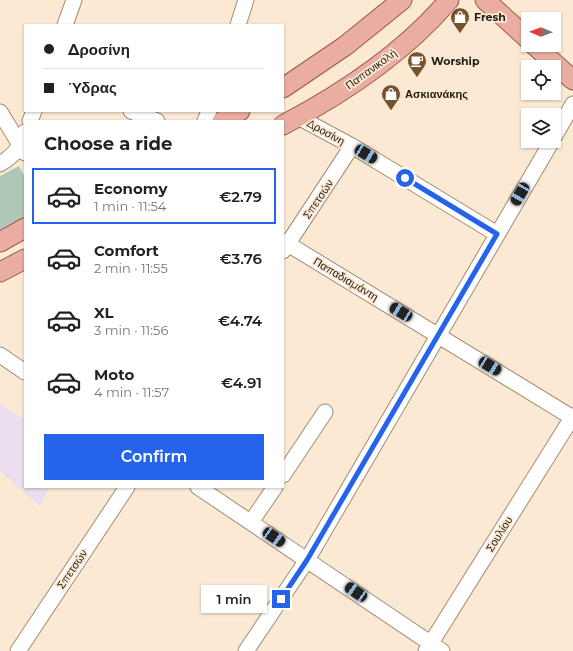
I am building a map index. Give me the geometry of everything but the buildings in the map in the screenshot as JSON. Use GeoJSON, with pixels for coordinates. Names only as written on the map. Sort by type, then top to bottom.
{"type":"FeatureCollection","features":[{"type":"Feature","properties":{"kind":"main road"},"geometry":{"type":"LineString","coordinates":[[284,87],[345,46],[402,0]]}},
{"type":"Feature","properties":{"kind":"main road","name":"Παπανικολή"},"geometry":{"type":"LineString","coordinates":[[291,121],[355,82],[407,43],[429,23],[449,0]]}},
{"type":"Feature","properties":{"kind":"main road"},"geometry":{"type":"LineString","coordinates":[[484,0],[521,33]]}},
{"type":"Feature","properties":{"kind":"main road"},"geometry":{"type":"LineString","coordinates":[[542,52],[573,80]]}},
{"type":"Feature","properties":{"kind":"main road"},"geometry":{"type":"LineString","coordinates":[[224,120],[238,112]]}},
{"type":"Feature","properties":{"kind":"main road"},"geometry":{"type":"LineString","coordinates":[[0,242],[24,229]]}},
{"type":"Feature","properties":{"kind":"main road"},"geometry":{"type":"LineString","coordinates":[[0,272],[24,260]]}},
{"type":"Feature","properties":{"kind":"street"},"geometry":{"type":"LineString","coordinates":[[66,24],[74,0]]}},
{"type":"Feature","properties":{"kind":"street"},"geometry":{"type":"LineString","coordinates":[[238,24],[246,0]]}},
{"type":"Feature","properties":{"kind":"street"},"geometry":{"type":"LineString","coordinates":[[561,125],[573,104]]}},
{"type":"Feature","properties":{"kind":"street"},"geometry":{"type":"LineString","coordinates":[[0,112],[23,143],[13,156],[0,164]]}},
{"type":"Feature","properties":{"kind":"street"},"geometry":{"type":"LineString","coordinates":[[134,112],[154,120]]}},
{"type":"Feature","properties":{"kind":"street","name":"Δροσίνη"},"geometry":{"type":"LineString","coordinates":[[291,121],[352,146],[497,234]]}},
{"type":"Feature","properties":{"kind":"street","name":"Σπετσών"},"geometry":{"type":"LineString","coordinates":[[285,245],[352,146]]}},
{"type":"Feature","properties":{"kind":"street"},"geometry":{"type":"LineString","coordinates":[[246,651],[307,560],[548,148]]}},
{"type":"Feature","properties":{"kind":"street","name":"Παπαδιαμάντη"},"geometry":{"type":"LineString","coordinates":[[285,245],[439,334],[573,417]]}},
{"type":"Feature","properties":{"kind":"street"},"geometry":{"type":"LineString","coordinates":[[0,355],[24,371]]}},
{"type":"Feature","properties":{"kind":"street"},"geometry":{"type":"LineString","coordinates":[[284,474],[325,412]]}},
{"type":"Feature","properties":{"kind":"street","name":"Σουλίου"},"geometry":{"type":"LineString","coordinates":[[433,648],[573,417]]}},
{"type":"Feature","properties":{"kind":"street","name":"Σπετσών"},"geometry":{"type":"LineString","coordinates":[[18,651],[126,488]]}},
{"type":"Feature","properties":{"kind":"street"},"geometry":{"type":"LineString","coordinates":[[200,488],[307,560],[433,648]]}},
{"type":"Feature","properties":{"kind":"street"},"geometry":{"type":"LineString","coordinates":[[251,522],[274,488]]}},
{"type":"Feature","properties":{"kind":"shaded area"},"geometry":{"type":"Polygon","coordinates":[[[0,404],[24,418],[24,488],[49,488],[40,506],[0,471],[0,404]]]}},
{"type":"Feature","properties":{"kind":"green space"},"geometry":{"type":"Polygon","coordinates":[[[19,166],[24,175],[24,222],[0,235],[0,176],[19,166]]]}},
{"type":"Feature","properties":{"kind":"place","name":"Fresh"},"geometry":{"type":"Point","coordinates":[460,34]}},
{"type":"Feature","properties":{"kind":"place","name":"Worship"},"geometry":{"type":"Point","coordinates":[417,78]}},
{"type":"Feature","properties":{"kind":"place","name":"Ασκιανάκης"},"geometry":{"type":"Point","coordinates":[391,111]}},
{"type":"Feature","properties":{"kind":"route"},"geometry":{"type":"LineString","coordinates":[[281,599],[307,560],[497,234],[405,178]]}}]}
